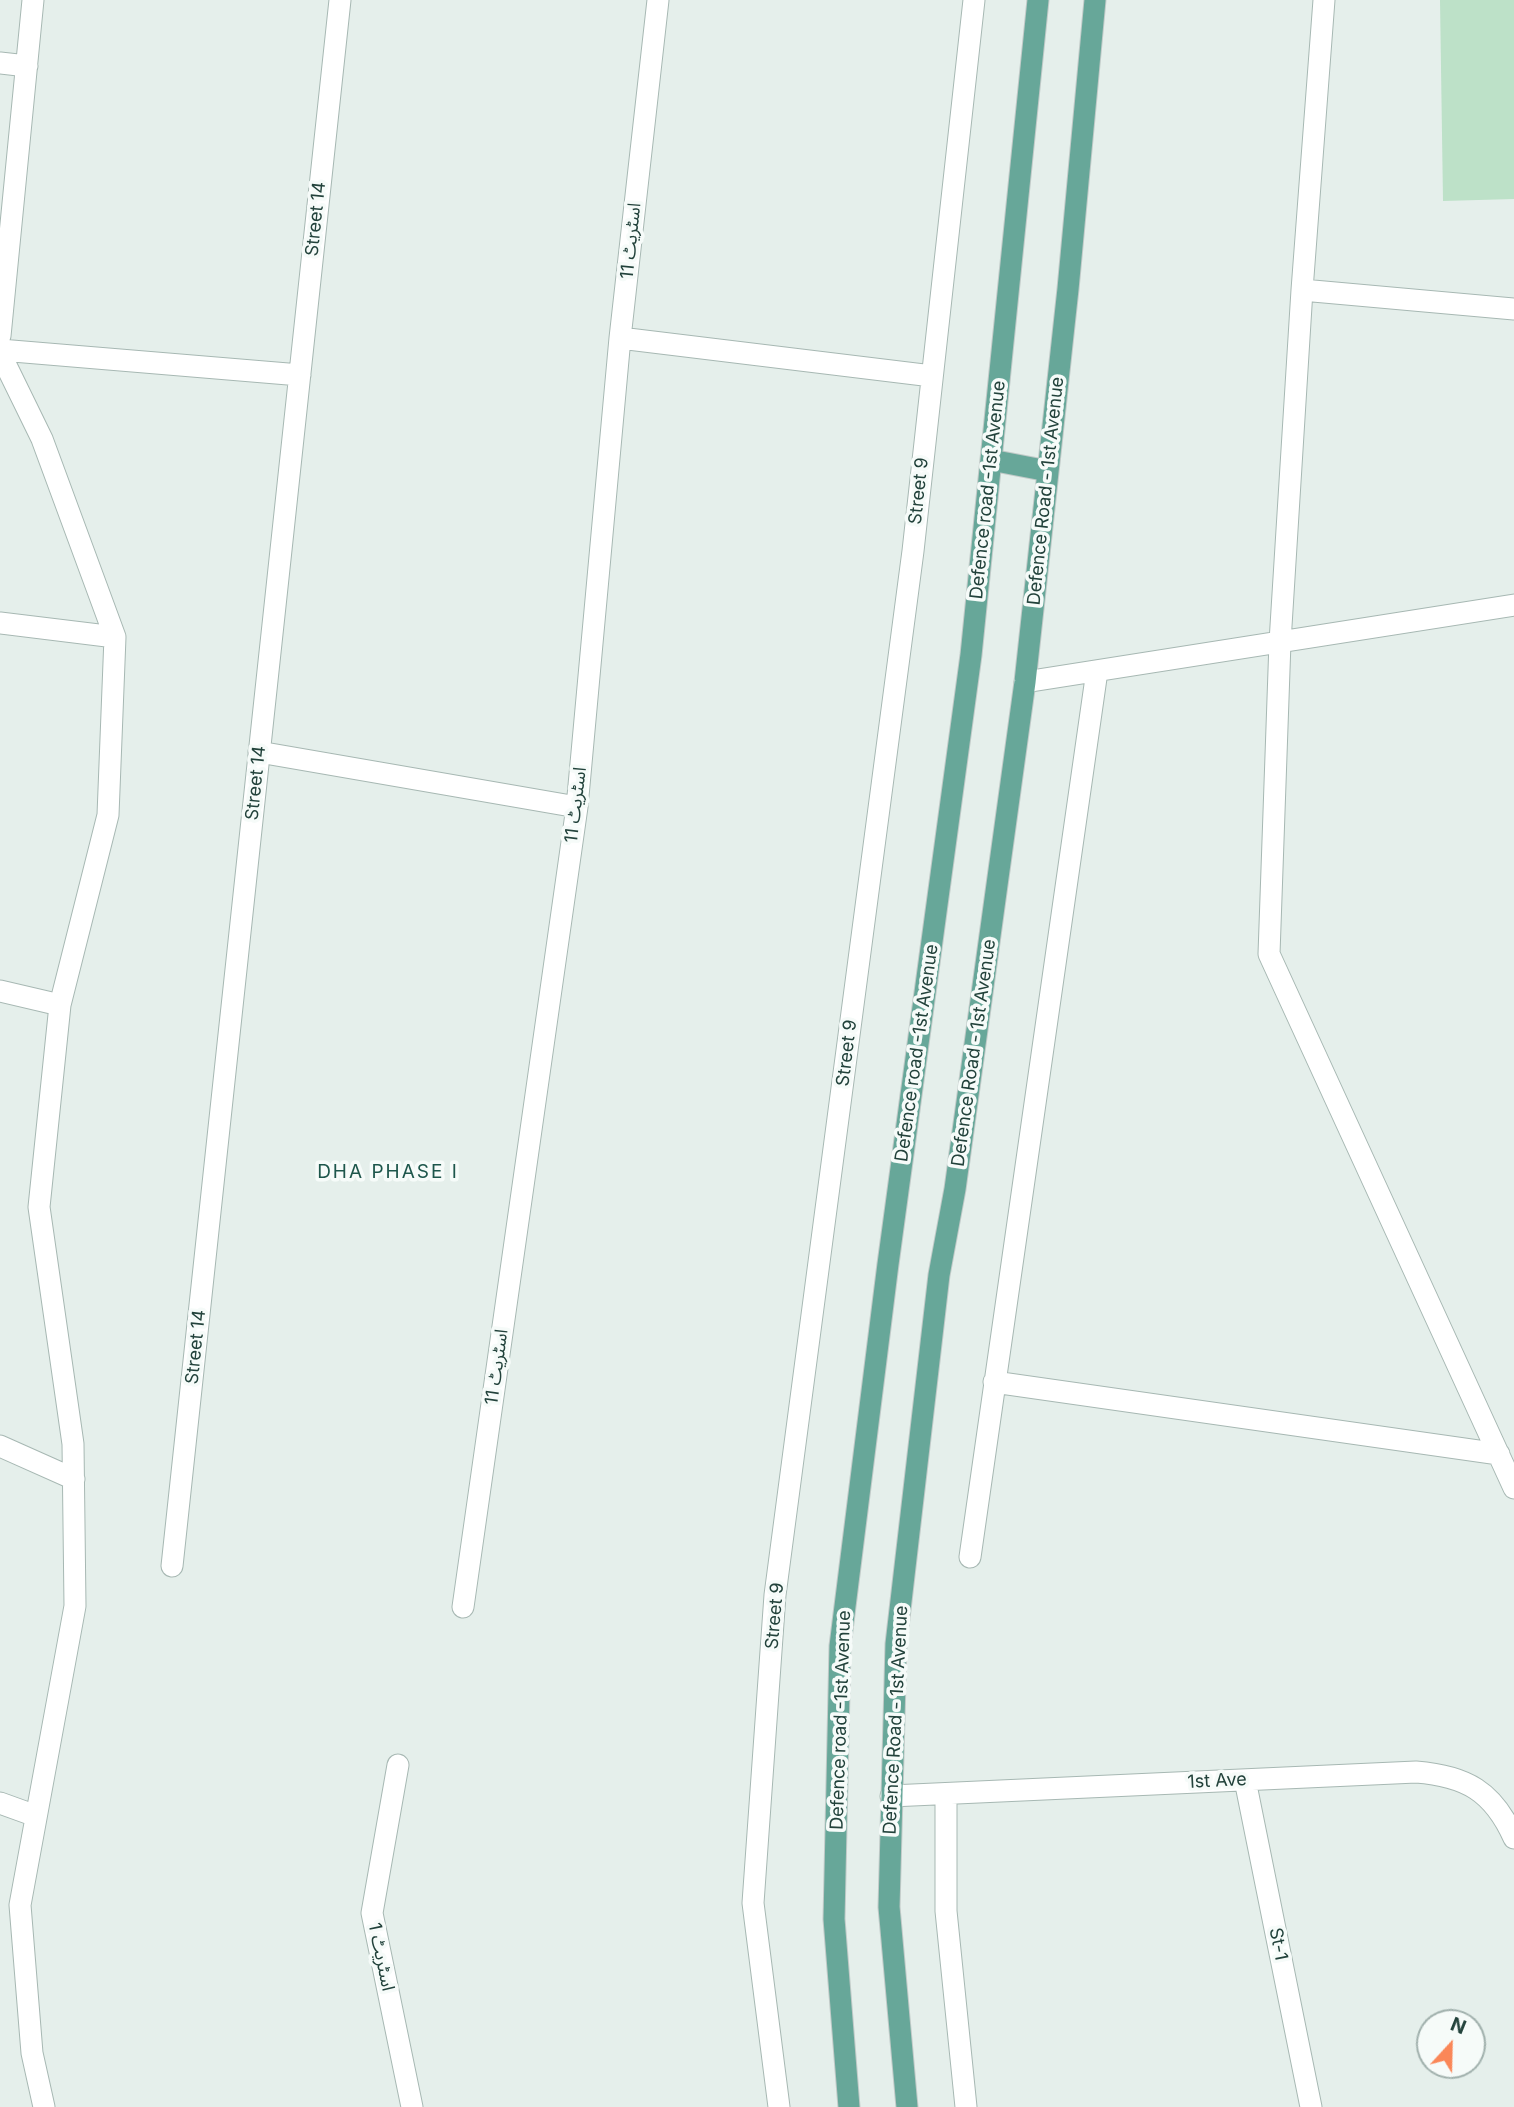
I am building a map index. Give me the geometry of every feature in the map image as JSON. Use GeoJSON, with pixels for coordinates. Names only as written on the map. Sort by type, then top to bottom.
{"type":"FeatureCollection","features":[{"type":"Feature","properties":{"kind":"main road","name":"Defence road -1st Avenue"},"geometry":{"type":"LineString","coordinates":[[849,2107],[834,1919],[840,1646],[890,1250],[971,655],[1038,0]]}},
{"type":"Feature","properties":{"kind":"main road","name":"Defence Road - 1st Avenue"},"geometry":{"type":"LineString","coordinates":[[907,2107],[889,1908],[896,1644],[939,1275],[955,1189],[1025,682],[1068,289],[1095,0]]}},
{"type":"Feature","properties":{"kind":"main road"},"geometry":{"type":"LineString","coordinates":[[990,460],[1048,471]]}},
{"type":"Feature","properties":{"kind":"street"},"geometry":{"type":"LineString","coordinates":[[0,336],[33,0]]}},
{"type":"Feature","properties":{"kind":"street","name":"Street 14"},"geometry":{"type":"LineString","coordinates":[[172,1566],[340,0]]}},
{"type":"Feature","properties":{"kind":"street","name":"اسٹریٹ 11"},"geometry":{"type":"LineString","coordinates":[[463,1607],[577,807],[620,338],[658,0]]}},
{"type":"Feature","properties":{"kind":"street","name":"Street 9"},"geometry":{"type":"LineString","coordinates":[[779,2107],[753,1903],[775,1595],[913,551],[974,0]]}},
{"type":"Feature","properties":{"kind":"street"},"geometry":{"type":"LineString","coordinates":[[1324,0],[1302,290],[1280,642],[1269,954],[1514,1488]]}},
{"type":"Feature","properties":{"kind":"street"},"geometry":{"type":"LineString","coordinates":[[0,63],[27,66]]}},
{"type":"Feature","properties":{"kind":"street"},"geometry":{"type":"LineString","coordinates":[[1302,290],[1514,309]]}},
{"type":"Feature","properties":{"kind":"street"},"geometry":{"type":"LineString","coordinates":[[620,338],[932,376]]}},
{"type":"Feature","properties":{"kind":"street"},"geometry":{"type":"LineString","coordinates":[[0,351],[300,375]]}},
{"type":"Feature","properties":{"kind":"street"},"geometry":{"type":"LineString","coordinates":[[0,351],[42,439],[115,637],[108,816],[60,1005],[39,1207],[73,1444],[75,1606],[20,1905],[32,2053],[44,2107]]}},
{"type":"Feature","properties":{"kind":"street"},"geometry":{"type":"LineString","coordinates":[[1025,682],[1514,605]]}},
{"type":"Feature","properties":{"kind":"street"},"geometry":{"type":"LineString","coordinates":[[0,622],[115,637]]}},
{"type":"Feature","properties":{"kind":"street"},"geometry":{"type":"LineString","coordinates":[[970,1557],[1097,671]]}},
{"type":"Feature","properties":{"kind":"street"},"geometry":{"type":"LineString","coordinates":[[259,752],[577,807]]}},
{"type":"Feature","properties":{"kind":"street"},"geometry":{"type":"LineString","coordinates":[[0,991],[60,1005]]}},
{"type":"Feature","properties":{"kind":"street"},"geometry":{"type":"LineString","coordinates":[[994,1382],[1499,1454]]}},
{"type":"Feature","properties":{"kind":"street"},"geometry":{"type":"LineString","coordinates":[[0,1446],[74,1479]]}},
{"type":"Feature","properties":{"kind":"street","name":"اسٹریٹ 1"},"geometry":{"type":"LineString","coordinates":[[398,1765],[372,1913],[412,2107]]}},
{"type":"Feature","properties":{"kind":"street","name":"1st Ave"},"geometry":{"type":"LineString","coordinates":[[891,1796],[1416,1772],[1446,1775],[1470,1784],[1492,1801],[1514,1838]]}},
{"type":"Feature","properties":{"kind":"street","name":"St-1"},"geometry":{"type":"LineString","coordinates":[[1245,1780],[1311,2107]]}},
{"type":"Feature","properties":{"kind":"street"},"geometry":{"type":"LineString","coordinates":[[946,1794],[946,1911],[966,2107]]}},
{"type":"Feature","properties":{"kind":"street"},"geometry":{"type":"LineString","coordinates":[[0,1803],[36,1816]]}},
{"type":"Feature","properties":{"kind":"green space"},"geometry":{"type":"Polygon","coordinates":[[[1440,0],[1514,0],[1514,199],[1443,201],[1440,0]]]}},
{"type":"Feature","properties":{"kind":"district","name":"DHA PHASE I"},"geometry":{"type":"Point","coordinates":[388,1172]}}]}
